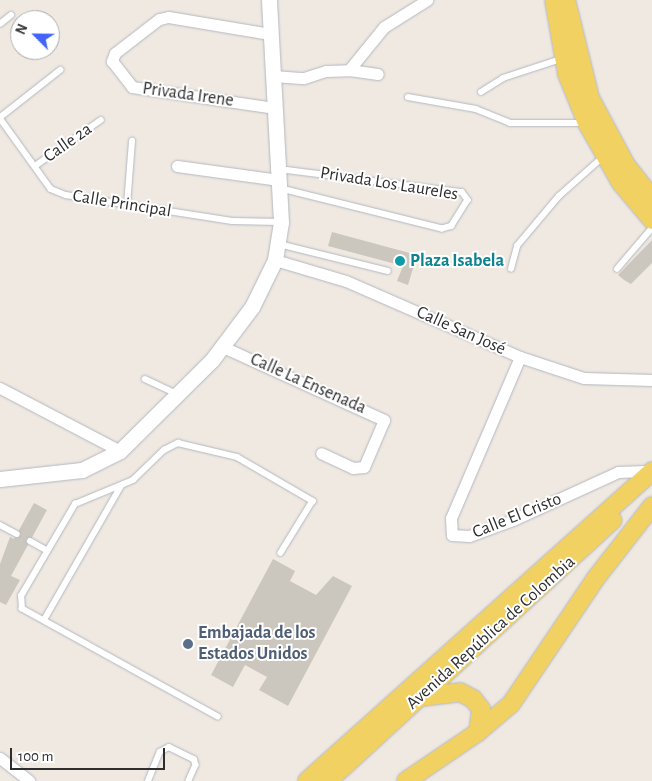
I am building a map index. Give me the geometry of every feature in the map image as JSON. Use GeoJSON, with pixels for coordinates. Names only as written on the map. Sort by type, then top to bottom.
{"type":"FeatureCollection","features":[{"type":"Feature","properties":{"kind":"main road"},"geometry":{"type":"LineString","coordinates":[[0,479],[82,470],[120,451],[223,347],[252,308],[275,260],[281,222],[269,0]]}},
{"type":"Feature","properties":{"kind":"main road"},"geometry":{"type":"LineString","coordinates":[[554,0],[563,58],[587,123],[603,157],[647,197]]}},
{"type":"Feature","properties":{"kind":"main road"},"geometry":{"type":"LineString","coordinates":[[566,0],[590,98],[626,165],[647,197],[652,220]]}},
{"type":"Feature","properties":{"kind":"main road"},"geometry":{"type":"LineString","coordinates":[[306,781],[652,475]]}},
{"type":"Feature","properties":{"kind":"main road","name":"Avenida República de Colombia"},"geometry":{"type":"LineString","coordinates":[[328,781],[421,697],[652,475]]}},
{"type":"Feature","properties":{"kind":"main road","name":"Avenida República de Colombia"},"geometry":{"type":"LineString","coordinates":[[406,781],[478,732],[511,704],[596,578],[652,506]]}},
{"type":"Feature","properties":{"kind":"main road"},"geometry":{"type":"LineString","coordinates":[[421,697],[460,692],[473,699],[481,708],[478,732]]}},
{"type":"Feature","properties":{"kind":"street"},"geometry":{"type":"LineString","coordinates":[[349,70],[384,27],[427,0]]}},
{"type":"Feature","properties":{"kind":"street","name":"Privada Irene"},"geometry":{"type":"LineString","coordinates":[[270,34],[168,17],[159,19],[115,53],[112,61],[132,87],[275,108]]}},
{"type":"Feature","properties":{"kind":"street"},"geometry":{"type":"LineString","coordinates":[[273,76],[304,78],[326,71],[349,70],[378,74]]}},
{"type":"Feature","properties":{"kind":"street"},"geometry":{"type":"LineString","coordinates":[[177,166],[279,179]]}},
{"type":"Feature","properties":{"kind":"street","name":"Calle San José"},"geometry":{"type":"LineString","coordinates":[[275,260],[346,281],[520,357],[584,378],[652,380]]}},
{"type":"Feature","properties":{"kind":"street","name":"Calle La Ensenada"},"geometry":{"type":"LineString","coordinates":[[223,347],[384,420],[364,467],[353,468],[321,453]]}},
{"type":"Feature","properties":{"kind":"street","name":"Calle El Cristo"},"geometry":{"type":"LineString","coordinates":[[520,357],[451,518],[452,535],[469,536],[513,520],[618,472],[652,475]]}},
{"type":"Feature","properties":{"kind":"street"},"geometry":{"type":"LineString","coordinates":[[0,388],[120,451]]}},
{"type":"Feature","properties":{"kind":"street"},"geometry":{"type":"LineString","coordinates":[[0,758],[19,778]]}},
{"type":"Feature","properties":{"kind":"lane"},"geometry":{"type":"LineString","coordinates":[[481,92],[503,78],[563,58]]}},
{"type":"Feature","properties":{"kind":"lane"},"geometry":{"type":"LineString","coordinates":[[0,118],[61,70]]}},
{"type":"Feature","properties":{"kind":"lane"},"geometry":{"type":"LineString","coordinates":[[408,97],[476,109],[510,124],[587,123]]}},
{"type":"Feature","properties":{"kind":"lane","name":"Calle Principal"},"geometry":{"type":"LineString","coordinates":[[0,118],[57,193],[257,224],[281,222]]}},
{"type":"Feature","properties":{"kind":"lane","name":"Calle 2a"},"geometry":{"type":"LineString","coordinates":[[35,166],[101,120]]}},
{"type":"Feature","properties":{"kind":"lane"},"geometry":{"type":"LineString","coordinates":[[127,205],[132,141]]}},
{"type":"Feature","properties":{"kind":"lane"},"geometry":{"type":"LineString","coordinates":[[511,269],[517,246],[559,196],[603,157]]}},
{"type":"Feature","properties":{"kind":"lane","name":"Privada Los Laureles"},"geometry":{"type":"LineString","coordinates":[[279,179],[462,192],[468,200],[452,226],[442,229],[279,179]]}},
{"type":"Feature","properties":{"kind":"lane"},"geometry":{"type":"LineString","coordinates":[[617,269],[652,228]]}},
{"type":"Feature","properties":{"kind":"lane"},"geometry":{"type":"LineString","coordinates":[[279,244],[388,272]]}},
{"type":"Feature","properties":{"kind":"lane"},"geometry":{"type":"LineString","coordinates":[[145,379],[177,394]]}},
{"type":"Feature","properties":{"kind":"lane"},"geometry":{"type":"LineString","coordinates":[[218,717],[44,620],[20,603],[46,550],[75,504],[121,486],[173,444],[193,444],[224,452],[313,501],[281,552]]}},
{"type":"Feature","properties":{"kind":"lane"},"geometry":{"type":"LineString","coordinates":[[44,620],[121,486]]}},
{"type":"Feature","properties":{"kind":"lane"},"geometry":{"type":"LineString","coordinates":[[0,525],[17,534]]}},
{"type":"Feature","properties":{"kind":"lane"},"geometry":{"type":"LineString","coordinates":[[30,541],[46,550]]}},
{"type":"Feature","properties":{"kind":"lane"},"geometry":{"type":"LineString","coordinates":[[148,781],[160,752],[169,747],[194,759],[196,765],[189,781]]}},
{"type":"Feature","properties":{"kind":"building","name":"Plaza Isabela"},"geometry":{"type":"Polygon","coordinates":[[[332,232],[417,255],[408,285],[397,281],[403,266],[328,246],[332,232]]]}},
{"type":"Feature","properties":{"kind":"building"},"geometry":{"type":"Polygon","coordinates":[[[652,240],[652,263],[631,284],[624,280],[618,275],[652,240]]]}},
{"type":"Feature","properties":{"kind":"building"},"geometry":{"type":"Polygon","coordinates":[[[34,503],[47,510],[11,576],[20,580],[6,605],[0,602],[0,564],[10,537],[14,539],[34,503]]]}},
{"type":"Feature","properties":{"kind":"building"},"geometry":{"type":"Polygon","coordinates":[[[273,559],[295,571],[290,581],[316,595],[333,576],[352,586],[288,706],[259,690],[267,677],[245,665],[233,687],[211,675],[273,559]]]}},
{"type":"Feature","properties":{"kind":"place","name":"Plaza Isabela"},"geometry":{"type":"Point","coordinates":[400,261]}},
{"type":"Feature","properties":{"kind":"place","name":"Embajada de los Estados Unidos"},"geometry":{"type":"Point","coordinates":[188,644]}}]}
